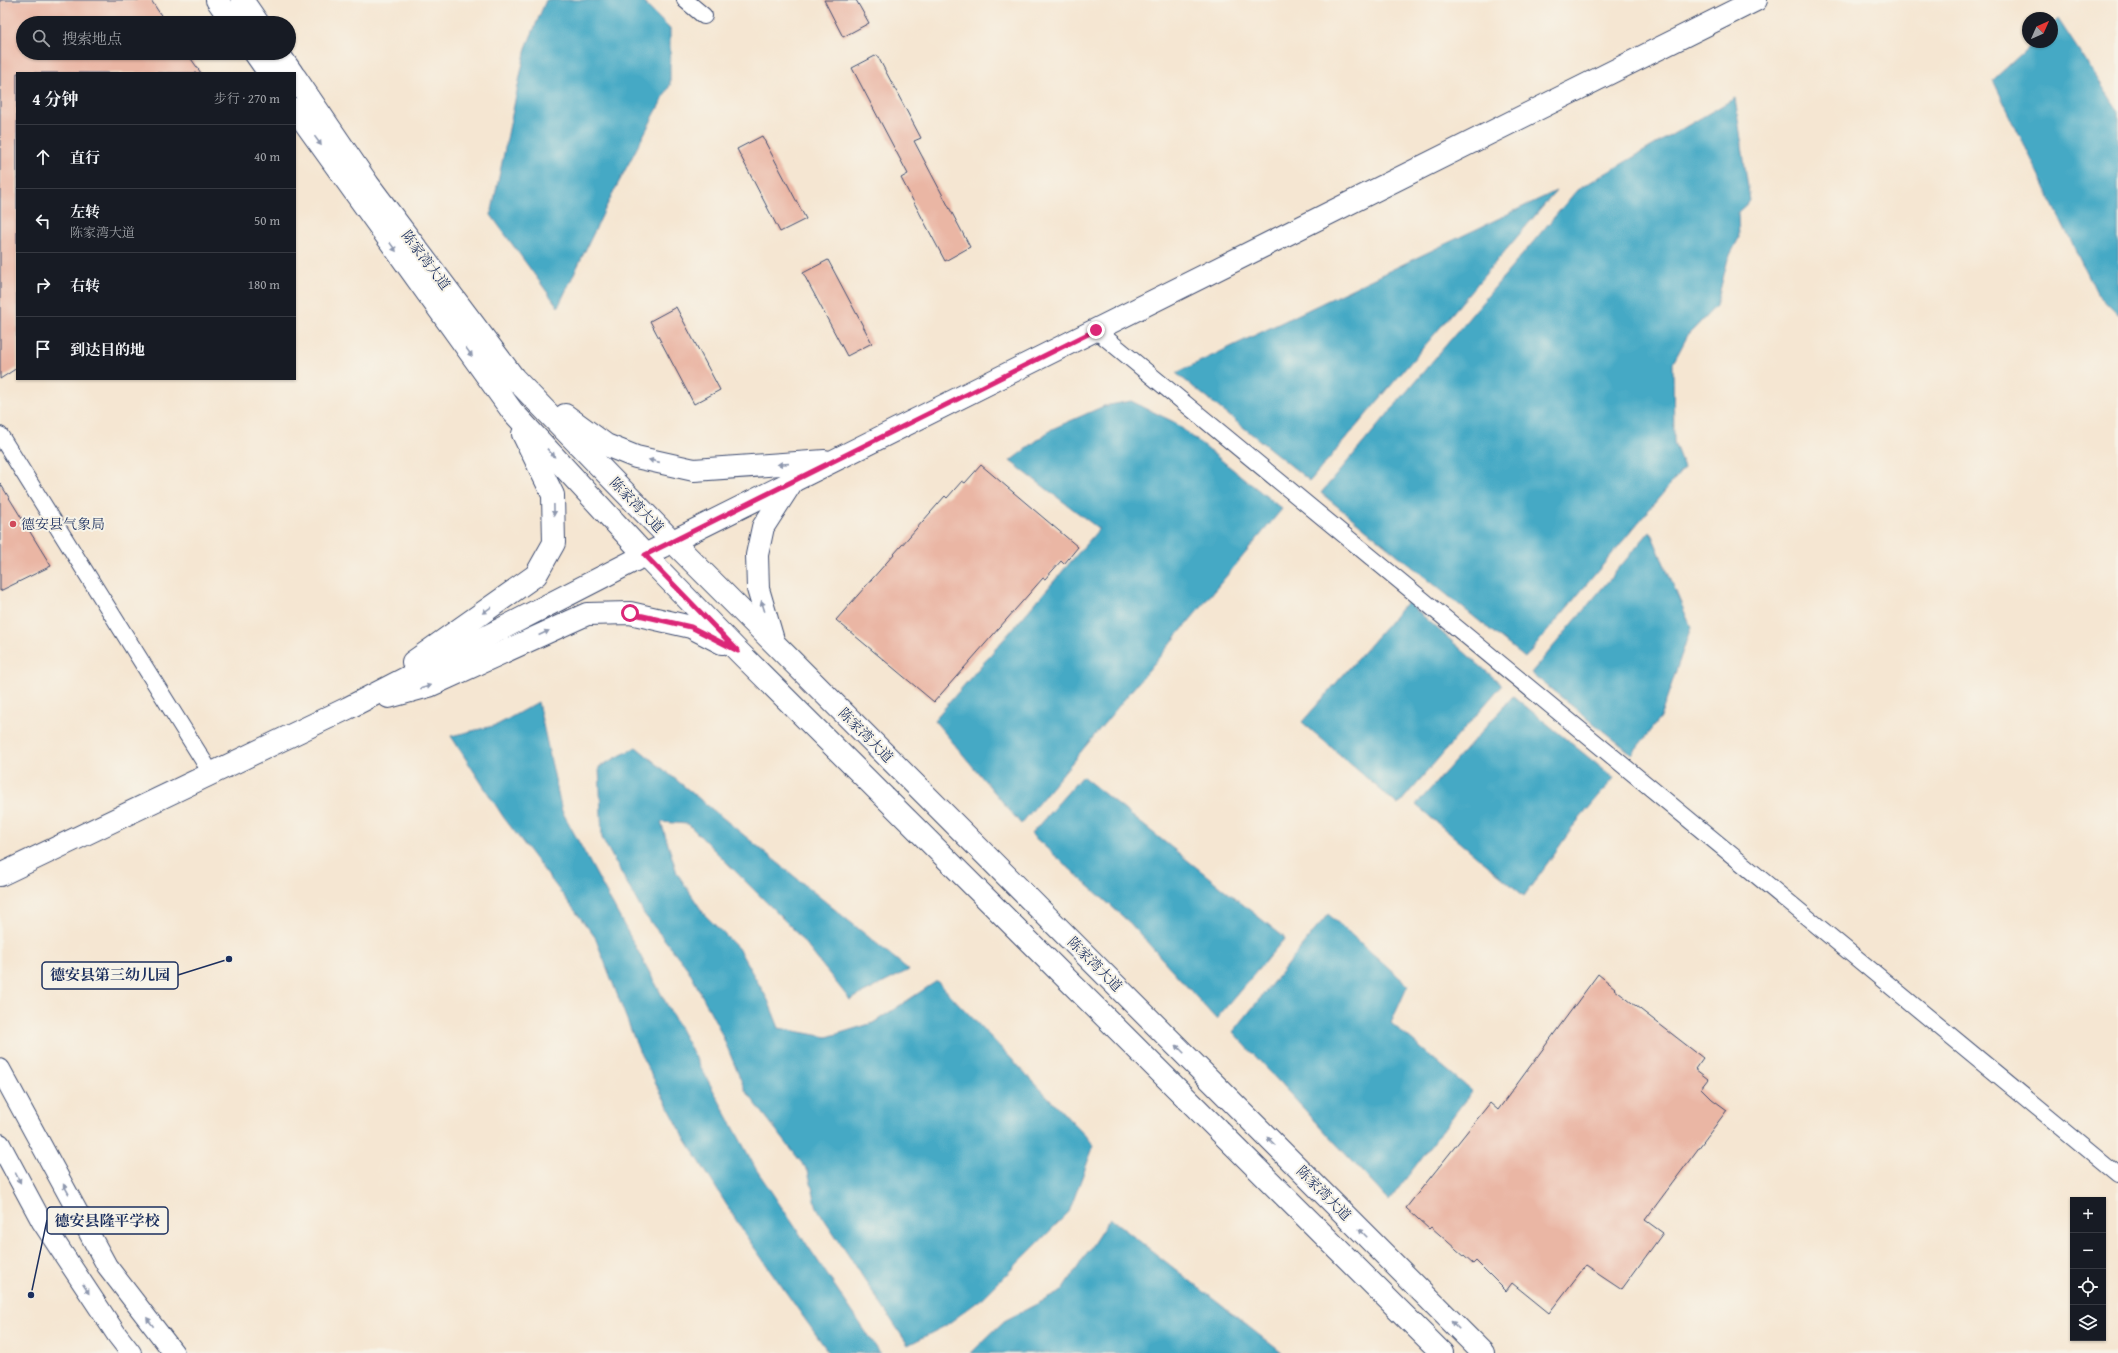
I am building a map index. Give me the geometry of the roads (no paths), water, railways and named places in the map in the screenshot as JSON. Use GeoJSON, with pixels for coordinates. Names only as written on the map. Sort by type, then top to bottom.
{"type":"FeatureCollection","features":[{"type":"Feature","properties":{"kind":"main road"},"geometry":{"type":"LineString","coordinates":[[217,0],[248,12]]}},
{"type":"Feature","properties":{"kind":"main road"},"geometry":{"type":"LineString","coordinates":[[0,875],[348,708],[645,555],[1756,0]]}},
{"type":"Feature","properties":{"kind":"main road"},"geometry":{"type":"LineString","coordinates":[[260,60],[268,72]]}},
{"type":"Feature","properties":{"kind":"main road"},"geometry":{"type":"LineString","coordinates":[[283,60],[291,72]]}},
{"type":"Feature","properties":{"kind":"main road","name":"陈家湾大道"},"geometry":{"type":"LineString","coordinates":[[296,78],[368,184],[514,378],[673,542],[1483,1353]]}},
{"type":"Feature","properties":{"kind":"main road","name":"陈家湾大道"},"geometry":{"type":"LineString","coordinates":[[296,110],[512,411],[645,555],[738,651],[1442,1353]]}},
{"type":"Feature","properties":{"kind":"main road"},"geometry":{"type":"LineString","coordinates":[[514,378],[606,445],[636,457],[694,470],[836,460]]}},
{"type":"Feature","properties":{"kind":"main road"},"geometry":{"type":"LineString","coordinates":[[348,708],[536,575],[554,543],[553,495],[512,411]]}},
{"type":"Feature","properties":{"kind":"main road"},"geometry":{"type":"LineString","coordinates":[[774,643],[758,589],[757,555],[763,527],[793,481]]}},
{"type":"Feature","properties":{"kind":"main road"},"geometry":{"type":"LineString","coordinates":[[348,708],[429,686],[587,614],[630,613],[691,627],[738,651]]}},
{"type":"Feature","properties":{"kind":"street"},"geometry":{"type":"LineString","coordinates":[[685,0],[704,16]]}},
{"type":"Feature","properties":{"kind":"street"},"geometry":{"type":"LineString","coordinates":[[1096,330],[2118,1174]]}},
{"type":"Feature","properties":{"kind":"street"},"geometry":{"type":"LineString","coordinates":[[0,435],[211,773]]}},
{"type":"Feature","properties":{"kind":"street"},"geometry":{"type":"LineString","coordinates":[[0,1069],[107,1266],[174,1353]]}},
{"type":"Feature","properties":{"kind":"street"},"geometry":{"type":"LineString","coordinates":[[0,1144],[42,1222],[116,1335],[131,1353]]}},
{"type":"Feature","properties":{"kind":"water"},"geometry":{"type":"Polygon","coordinates":[[[546,0],[641,0],[670,29],[670,85],[611,197],[558,307],[491,215],[526,48],[546,0]]]}},
{"type":"Feature","properties":{"kind":"water"},"geometry":{"type":"Polygon","coordinates":[[[2058,19],[2118,110],[2118,315],[2096,293],[1993,80],[2028,48],[2058,48],[2058,19]]]}},
{"type":"Feature","properties":{"kind":"water"},"geometry":{"type":"Polygon","coordinates":[[[1735,98],[1750,201],[1738,212],[1739,238],[1728,259],[1716,306],[1688,335],[1673,363],[1674,442],[1684,468],[1525,658],[1321,493],[1577,190],[1735,98]]]}},
{"type":"Feature","properties":{"kind":"water"},"geometry":{"type":"Polygon","coordinates":[[[1556,191],[1310,481],[1176,373],[1556,191]]]}},
{"type":"Feature","properties":{"kind":"water"},"geometry":{"type":"Polygon","coordinates":[[[1131,401],[1174,422],[1282,509],[1021,824],[934,720],[1099,529],[1010,461],[1052,429],[1104,406],[1131,401]]]}},
{"type":"Feature","properties":{"kind":"water"},"geometry":{"type":"Polygon","coordinates":[[[1650,531],[1691,627],[1660,718],[1632,754],[1531,673],[1650,531]]]}},
{"type":"Feature","properties":{"kind":"water"},"geometry":{"type":"Polygon","coordinates":[[[1407,602],[1502,685],[1398,805],[1302,722],[1407,602]]]}},
{"type":"Feature","properties":{"kind":"water"},"geometry":{"type":"Polygon","coordinates":[[[1513,696],[1614,778],[1576,823],[1524,896],[1416,805],[1513,696]]]}},
{"type":"Feature","properties":{"kind":"water"},"geometry":{"type":"Polygon","coordinates":[[[538,702],[562,811],[756,1169],[880,1353],[829,1353],[746,1236],[683,1135],[639,1051],[595,937],[504,818],[451,736],[497,725],[538,702]]]}},
{"type":"Feature","properties":{"kind":"water"},"geometry":{"type":"Polygon","coordinates":[[[636,747],[909,970],[850,1000],[795,931],[688,824],[661,822],[677,873],[704,914],[738,948],[768,1000],[779,1028],[827,1037],[873,1023],[937,981],[1094,1145],[1069,1212],[984,1297],[945,1326],[908,1345],[817,1208],[808,1171],[745,1090],[720,1030],[688,969],[644,914],[602,838],[599,767],[636,747]]]}},
{"type":"Feature","properties":{"kind":"water"},"geometry":{"type":"Polygon","coordinates":[[[1082,776],[1285,938],[1216,1019],[1130,923],[1031,834],[1082,776]]]}},
{"type":"Feature","properties":{"kind":"water"},"geometry":{"type":"Polygon","coordinates":[[[1328,914],[1408,985],[1391,1023],[1472,1091],[1389,1201],[1233,1032],[1328,914]]]}},
{"type":"Feature","properties":{"kind":"water"},"geometry":{"type":"Polygon","coordinates":[[[1110,1218],[1282,1353],[971,1353],[1004,1321],[1062,1291],[1110,1218]]]}},
{"type":"Feature","properties":{"kind":"place","name":"德安县气象局"},"geometry":{"type":"Point","coordinates":[13,524]}},
{"type":"Feature","properties":{"kind":"place","name":"德安县第三幼儿园"},"geometry":{"type":"Point","coordinates":[229,959]}},
{"type":"Feature","properties":{"kind":"place","name":"德安县隆平学校"},"geometry":{"type":"Point","coordinates":[31,1295]}}]}
